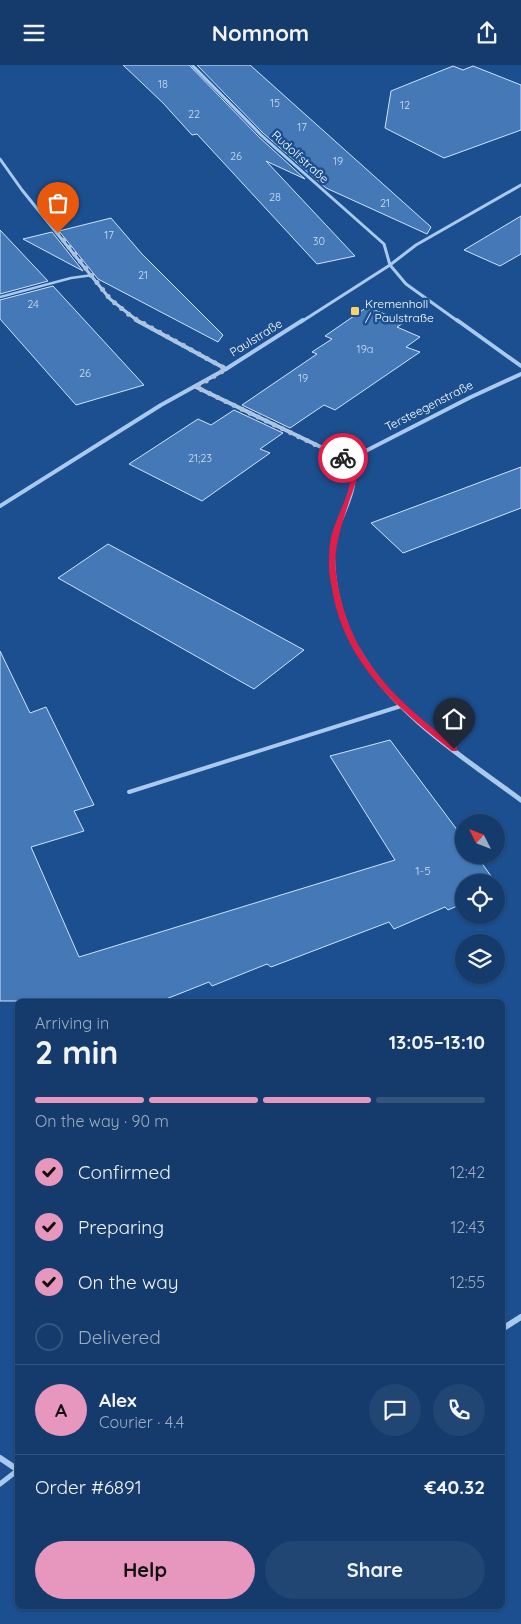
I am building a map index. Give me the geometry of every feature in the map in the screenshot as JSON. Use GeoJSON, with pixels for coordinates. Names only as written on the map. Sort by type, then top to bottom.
{"type":"FeatureCollection","features":[{"type":"Feature","properties":{"kind":"street","name":"Rudolfstraße"},"geometry":{"type":"LineString","coordinates":[[192,65],[261,135],[384,244],[390,265]]}},
{"type":"Feature","properties":{"kind":"street"},"geometry":{"type":"LineString","coordinates":[[0,159],[22,190],[93,275],[110,299],[132,317],[226,369]]}},
{"type":"Feature","properties":{"kind":"street","name":"Paulstraße"},"geometry":{"type":"LineString","coordinates":[[0,506],[161,405],[226,369],[390,265],[416,245],[521,185]]}},
{"type":"Feature","properties":{"kind":"street"},"geometry":{"type":"LineString","coordinates":[[390,265],[406,284],[521,366]]}},
{"type":"Feature","properties":{"kind":"street","name":"Tersteegenstraße"},"geometry":{"type":"LineString","coordinates":[[348,461],[471,397],[521,374]]}},
{"type":"Feature","properties":{"kind":"street"},"geometry":{"type":"LineString","coordinates":[[196,387],[348,461],[354,471],[351,487],[334,536],[332,570],[340,615],[352,642],[387,692],[412,717],[521,800]]}},
{"type":"Feature","properties":{"kind":"street"},"geometry":{"type":"LineString","coordinates":[[505,1327],[521,1317]]}},
{"type":"Feature","properties":{"kind":"street"},"geometry":{"type":"LineString","coordinates":[[0,1459],[15,1468]]}},
{"type":"Feature","properties":{"kind":"lane"},"geometry":{"type":"LineString","coordinates":[[0,297],[93,275]]}},
{"type":"Feature","properties":{"kind":"lane"},"geometry":{"type":"LineString","coordinates":[[129,791],[402,706]]}},
{"type":"Feature","properties":{"kind":"lane"},"geometry":{"type":"LineString","coordinates":[[0,1483],[15,1472]]}},
{"type":"Feature","properties":{"kind":"building"},"geometry":{"type":"Polygon","coordinates":[[[123,65],[189,65],[259,137],[305,179],[266,161],[355,256],[317,264],[197,134],[192,135],[163,103],[123,65]]]}},
{"type":"Feature","properties":{"kind":"building"},"geometry":{"type":"Polygon","coordinates":[[[197,65],[250,65],[431,227],[427,234],[326,188],[263,133],[197,65]]]}},
{"type":"Feature","properties":{"kind":"building"},"geometry":{"type":"Polygon","coordinates":[[[453,66],[463,70],[473,66],[521,85],[521,130],[444,158],[385,128],[391,91],[453,66]]]}},
{"type":"Feature","properties":{"kind":"building"},"geometry":{"type":"Polygon","coordinates":[[[521,216],[521,254],[500,266],[464,250],[521,216]]]}},
{"type":"Feature","properties":{"kind":"building"},"geometry":{"type":"Polygon","coordinates":[[[111,218],[142,254],[223,335],[218,342],[98,279],[59,231],[111,218]]]}},
{"type":"Feature","properties":{"kind":"building"},"geometry":{"type":"Polygon","coordinates":[[[0,230],[48,281],[0,294],[0,230]]]}},
{"type":"Feature","properties":{"kind":"building"},"geometry":{"type":"Polygon","coordinates":[[[52,232],[83,271],[23,239],[52,232]]]}},
{"type":"Feature","properties":{"kind":"building"},"geometry":{"type":"Polygon","coordinates":[[[53,286],[144,385],[76,405],[0,319],[0,300],[53,286]]]}},
{"type":"Feature","properties":{"kind":"building"},"geometry":{"type":"Polygon","coordinates":[[[367,307],[405,322],[397,327],[420,337],[406,347],[420,352],[335,410],[324,405],[290,428],[242,405],[317,354],[312,352],[332,339],[325,336],[367,307]]]}},
{"type":"Feature","properties":{"kind":"building"},"geometry":{"type":"Polygon","coordinates":[[[234,410],[283,433],[260,449],[270,453],[202,501],[129,464],[198,419],[211,425],[234,410]]]}},
{"type":"Feature","properties":{"kind":"building"},"geometry":{"type":"Polygon","coordinates":[[[521,467],[521,508],[403,553],[371,523],[521,467]]]}},
{"type":"Feature","properties":{"kind":"building"},"geometry":{"type":"Polygon","coordinates":[[[108,544],[304,650],[254,689],[58,578],[108,544]]]}},
{"type":"Feature","properties":{"kind":"building"},"geometry":{"type":"Polygon","coordinates":[[[0,651],[30,713],[46,707],[94,805],[74,811],[84,831],[31,847],[79,957],[395,860],[330,756],[390,740],[455,827],[455,864],[482,864],[490,874],[455,874],[455,907],[448,910],[445,907],[394,929],[389,922],[271,967],[267,964],[212,986],[209,982],[166,999],[15,999],[15,1001],[0,1001],[0,651]]]}},
{"type":"Feature","properties":{"kind":"way so far"},"geometry":{"type":"LineString","coordinates":[[58,233],[110,299],[132,317],[226,369],[196,387],[343,458]]}},
{"type":"Feature","properties":{"kind":"place","name":"Kremenholl / Paulstraße"},"geometry":{"type":"Point","coordinates":[355,311]}},
{"type":"Feature","properties":{"kind":"route"},"geometry":{"type":"LineString","coordinates":[[343,458],[348,461],[354,471],[351,487],[334,536],[332,570],[340,615],[352,642],[387,692],[412,717],[454,749]]}}]}
